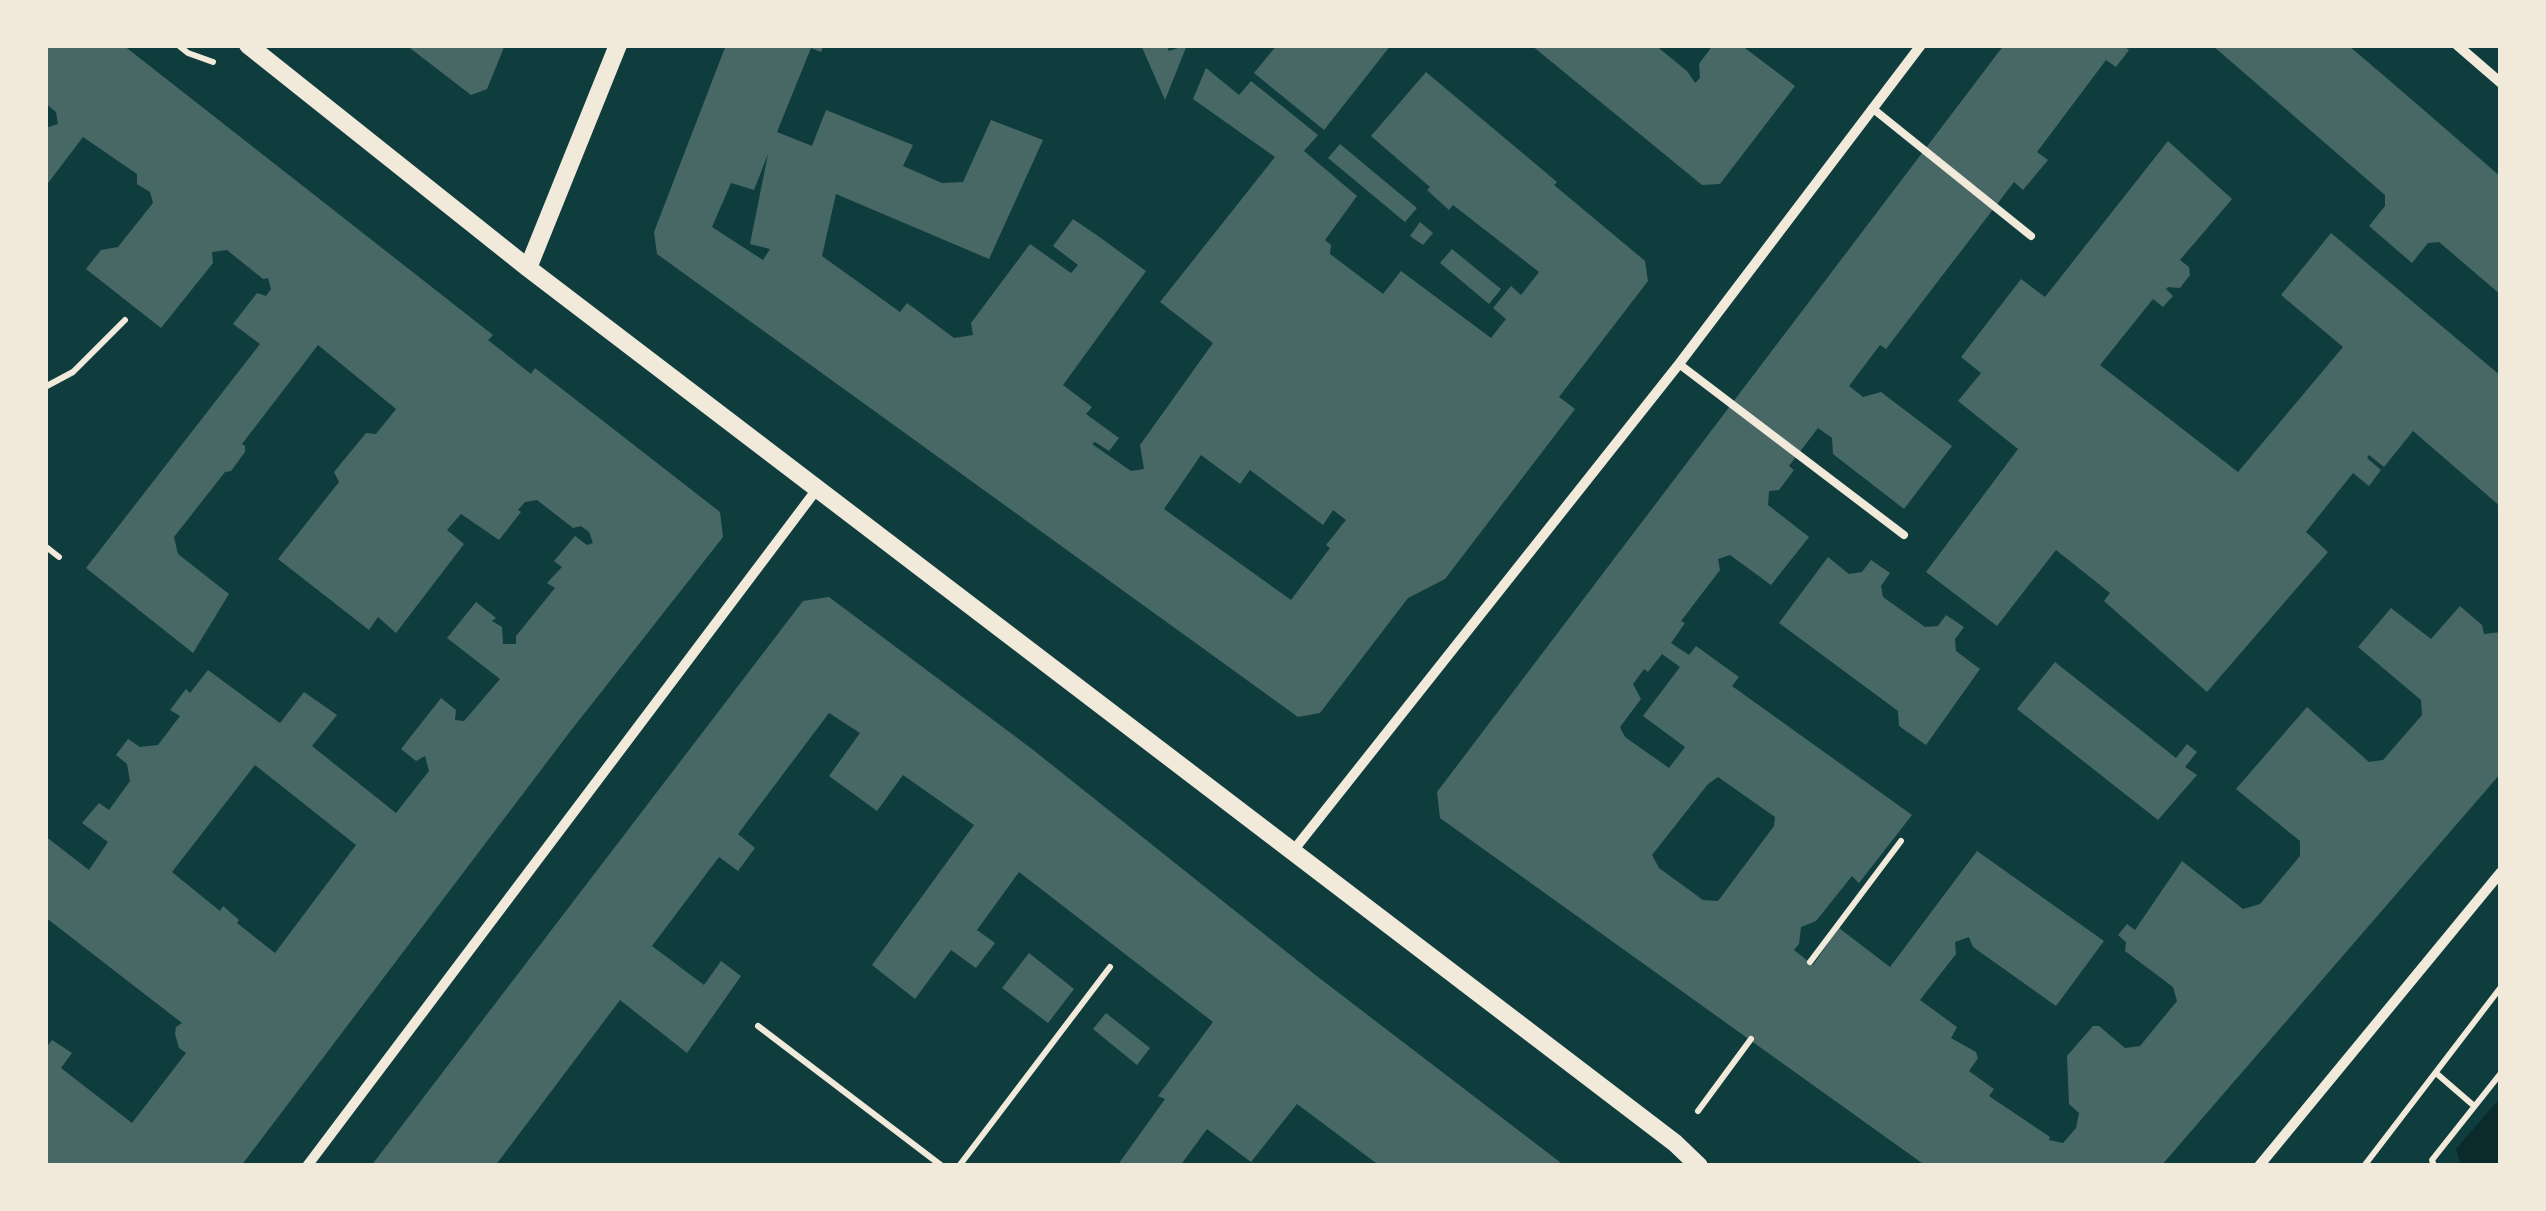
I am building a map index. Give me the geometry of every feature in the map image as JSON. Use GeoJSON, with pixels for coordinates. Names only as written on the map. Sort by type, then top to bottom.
{"type":"FeatureCollection","features":[{"type":"Feature","properties":{"kind":"street"},"geometry":{"type":"LineString","coordinates":[[248,45],[528,268],[1675,1143],[1700,1166]]}},
{"type":"Feature","properties":{"kind":"street"},"geometry":{"type":"LineString","coordinates":[[528,268],[618,45]]}},
{"type":"Feature","properties":{"kind":"street"},"geometry":{"type":"LineString","coordinates":[[1293,851],[1679,364],[1921,45]]}},
{"type":"Feature","properties":{"kind":"street"},"geometry":{"type":"LineString","coordinates":[[2457,45],[2501,83]]}},
{"type":"Feature","properties":{"kind":"street"},"geometry":{"type":"LineString","coordinates":[[307,1166],[817,490]]}},
{"type":"Feature","properties":{"kind":"street"},"geometry":{"type":"LineString","coordinates":[[2258,1166],[2501,872]]}},
{"type":"Feature","properties":{"kind":"street"},"geometry":{"type":"LineString","coordinates":[[1675,1143],[1712,1166]]}},
{"type":"Feature","properties":{"kind":"lane"},"geometry":{"type":"LineString","coordinates":[[1872,108],[2031,236]]}},
{"type":"Feature","properties":{"kind":"lane"},"geometry":{"type":"LineString","coordinates":[[1679,364],[1904,535]]}},
{"type":"Feature","properties":{"kind":"path"},"geometry":{"type":"LineString","coordinates":[[45,387],[73,372],[125,320]]}},
{"type":"Feature","properties":{"kind":"path"},"geometry":{"type":"LineString","coordinates":[[45,546],[59,557]]}},
{"type":"Feature","properties":{"kind":"path"},"geometry":{"type":"LineString","coordinates":[[1810,962],[1901,842]]}},
{"type":"Feature","properties":{"kind":"path"},"geometry":{"type":"LineString","coordinates":[[958,1166],[1110,967]]}},
{"type":"Feature","properties":{"kind":"path"},"geometry":{"type":"LineString","coordinates":[[2364,1166],[2501,987]]}},
{"type":"Feature","properties":{"kind":"path"},"geometry":{"type":"LineString","coordinates":[[758,1026],[942,1166]]}},
{"type":"Feature","properties":{"kind":"path"},"geometry":{"type":"LineString","coordinates":[[1675,1143],[1751,1039]]}},
{"type":"Feature","properties":{"kind":"path"},"geometry":{"type":"LineString","coordinates":[[2436,1073],[2473,1106]]}},
{"type":"Feature","properties":{"kind":"path"},"geometry":{"type":"LineString","coordinates":[[2434,1166],[2432,1160],[2501,1073]]}},
{"type":"Feature","properties":{"kind":"water"},"geometry":{"type":"Polygon","coordinates":[[[2501,1097],[2501,1166],[2461,1166],[2456,1149],[2501,1097]]]}},
{"type":"Feature","properties":{"kind":"building"},"geometry":{"type":"Polygon","coordinates":[[[45,45],[123,45],[493,335],[488,340],[531,374],[535,368],[720,512],[723,537],[569,733],[241,1166],[45,1166],[45,1049],[52,1040],[72,1053],[61,1068],[132,1123],[186,1053],[179,1048],[175,1034],[182,1023],[45,917],[45,836],[89,870],[108,842],[82,823],[99,803],[109,810],[130,781],[127,764],[116,755],[128,739],[140,747],[158,745],[180,716],[170,710],[208,670],[280,723],[304,692],[337,715],[312,746],[396,813],[429,771],[425,756],[416,761],[401,749],[441,698],[456,710],[455,720],[464,721],[500,679],[447,638],[476,602],[502,627],[503,644],[516,644],[516,636],[555,588],[547,583],[562,567],[554,561],[575,536],[587,545],[593,543],[589,532],[581,526],[573,528],[537,500],[525,502],[499,540],[461,514],[447,530],[464,544],[396,633],[378,617],[369,630],[278,559],[339,482],[334,472],[366,433],[376,434],[396,409],[318,345],[242,444],[245,452],[231,471],[225,472],[174,537],[178,554],[229,594],[193,653],[86,568],[260,344],[233,324],[257,293],[266,296],[271,289],[268,278],[263,279],[227,250],[212,252],[213,263],[161,328],[86,269],[101,250],[118,247],[153,203],[150,192],[137,184],[137,174],[83,137],[45,187],[45,128],[58,124],[56,112],[45,103],[45,45]],[[255,765],[172,872],[220,911],[223,906],[239,920],[237,923],[275,953],[356,845],[255,765]]]}},
{"type":"Feature","properties":{"kind":"building"},"geometry":{"type":"Polygon","coordinates":[[[406,45],[505,45],[487,89],[471,95],[406,45]]]}},
{"type":"Feature","properties":{"kind":"building"},"geometry":{"type":"Polygon","coordinates":[[[726,45],[824,45],[821,52],[811,48],[777,132],[812,146],[826,110],[913,145],[903,166],[942,183],[963,182],[991,120],[1043,140],[989,259],[836,194],[822,256],[900,312],[907,303],[954,338],[973,335],[971,323],[1030,244],[1071,273],[1078,265],[1053,246],[1073,219],[1098,236],[1146,271],[1063,385],[1092,407],[1086,414],[1119,438],[1109,451],[1092,444],[1131,471],[1144,469],[1140,445],[1213,343],[1160,302],[1275,157],[1193,99],[1206,68],[1239,95],[1251,81],[1318,135],[1304,151],[1357,196],[1325,240],[1331,245],[1330,254],[1383,294],[1401,271],[1491,338],[1506,319],[1493,308],[1511,286],[1521,295],[1539,272],[1453,205],[1449,210],[1427,190],[1430,187],[1371,136],[1426,72],[1645,261],[1648,281],[1559,397],[1575,409],[1445,579],[1408,598],[1320,713],[1298,717],[657,254],[654,232],[726,45]],[[768,154],[754,190],[731,183],[712,227],[763,260],[770,249],[750,244],[768,154]],[[1201,455],[1164,509],[1291,600],[1346,520],[1333,510],[1323,525],[1250,470],[1240,484],[1201,455]]]}},
{"type":"Feature","properties":{"kind":"building"},"geometry":{"type":"Polygon","coordinates":[[[1141,45],[1166,45],[1169,51],[1187,45],[1165,100],[1141,45]]]}},
{"type":"Feature","properties":{"kind":"building"},"geometry":{"type":"Polygon","coordinates":[[[1277,45],[1391,45],[1324,130],[1254,73],[1277,45]]]}},
{"type":"Feature","properties":{"kind":"building"},"geometry":{"type":"Polygon","coordinates":[[[1531,45],[1655,45],[1687,71],[1695,83],[1700,78],[1699,64],[1713,45],[1741,45],[1795,86],[1720,184],[1702,185],[1531,45]]]}},
{"type":"Feature","properties":{"kind":"building"},"geometry":{"type":"Polygon","coordinates":[[[2004,45],[2122,45],[2129,50],[2116,67],[2106,60],[2037,152],[2048,160],[2023,190],[2014,182],[1886,349],[1880,345],[1849,386],[1863,397],[1881,392],[1952,446],[1904,509],[1833,454],[1832,438],[1818,428],[1789,466],[1794,470],[1779,490],[1769,491],[1768,505],[1809,537],[1771,585],[1730,555],[1718,559],[1720,570],[1681,621],[1685,623],[1671,643],[1689,655],[1696,646],[1739,677],[1732,686],[1912,815],[1859,883],[1852,876],[1816,921],[1801,927],[1799,944],[1794,950],[1813,965],[1839,928],[1890,967],[1977,851],[2104,941],[2056,1006],[1973,947],[1969,937],[1955,942],[1956,954],[1920,1000],[1957,1027],[1951,1038],[1976,1052],[1978,1058],[1969,1071],[1994,1089],[1989,1096],[2050,1137],[2049,1140],[2063,1143],[2076,1128],[2079,1113],[2069,1104],[2067,1056],[2093,1026],[2099,1026],[2125,1048],[2140,1046],[2177,1001],[2173,987],[2125,951],[2126,942],[2118,935],[2127,924],[2135,930],[2182,861],[2243,909],[2260,904],[2300,856],[2300,841],[2236,789],[2307,707],[2369,762],[2383,760],[2422,715],[2421,700],[2358,647],[2391,608],[2431,639],[2460,606],[2482,625],[2484,634],[2501,632],[2501,773],[2161,1166],[1926,1166],[1440,818],[1437,792],[2004,45]],[[1662,654],[1633,684],[1641,699],[1620,727],[1625,737],[1669,768],[1685,747],[1643,716],[1680,667],[1662,654]],[[1718,777],[1708,784],[1652,855],[1659,868],[1703,900],[1718,901],[1774,826],[1775,817],[1718,777]]]}},
{"type":"Feature","properties":{"kind":"building"},"geometry":{"type":"Polygon","coordinates":[[[2212,45],[2348,45],[2411,99],[2501,177],[2501,295],[2439,242],[2428,243],[2412,263],[2369,226],[2385,206],[2385,195],[2212,45]]]}},
{"type":"Feature","properties":{"kind":"building"},"geometry":{"type":"Polygon","coordinates":[[[2168,141],[2232,199],[2180,260],[2189,267],[2190,275],[2180,288],[2166,289],[2173,296],[2163,307],[2153,299],[2100,365],[2238,472],[2343,347],[2281,295],[2331,233],[2501,376],[2501,507],[2413,431],[2384,467],[2369,455],[2367,458],[2381,470],[2369,486],[2353,473],[2306,532],[2328,552],[2207,692],[2104,601],[2110,593],[2056,550],[1997,626],[1926,572],[2018,449],[1958,401],[1981,373],[1961,357],[2021,279],[2045,297],[2168,141]]]}},
{"type":"Feature","properties":{"kind":"building"},"geometry":{"type":"Polygon","coordinates":[[[1340,144],[1417,208],[1405,222],[1328,158],[1340,144]]]}},
{"type":"Feature","properties":{"kind":"building"},"geometry":{"type":"Polygon","coordinates":[[[1420,222],[1433,233],[1423,245],[1410,236],[1420,222]]]}},
{"type":"Feature","properties":{"kind":"building"},"geometry":{"type":"Polygon","coordinates":[[[1452,249],[1501,289],[1489,304],[1440,263],[1452,249]]]}},
{"type":"Feature","properties":{"kind":"building"},"geometry":{"type":"Polygon","coordinates":[[[1828,557],[1849,574],[1862,572],[1871,560],[1890,573],[1881,586],[1883,597],[1925,627],[1938,626],[1946,615],[1964,627],[1955,639],[1956,651],[1980,669],[1926,745],[1899,726],[1898,711],[1779,623],[1828,557]]]}},
{"type":"Feature","properties":{"kind":"building"},"geometry":{"type":"Polygon","coordinates":[[[829,597],[1032,749],[1318,977],[1565,1166],[1380,1166],[1297,1104],[1251,1162],[1207,1129],[1180,1166],[1117,1166],[1165,1099],[1158,1096],[1213,1022],[1019,872],[977,930],[995,943],[976,968],[951,950],[915,999],[872,965],[974,825],[903,775],[877,811],[829,776],[860,733],[829,713],[738,834],[755,848],[738,871],[719,857],[652,946],[704,985],[721,961],[741,976],[687,1053],[620,1000],[495,1166],[371,1166],[803,601],[829,597]]]}},
{"type":"Feature","properties":{"kind":"building"},"geometry":{"type":"Polygon","coordinates":[[[2055,662],[2176,758],[2187,744],[2197,752],[2185,767],[2197,775],[2158,820],[2017,709],[2055,662]]]}},
{"type":"Feature","properties":{"kind":"building"},"geometry":{"type":"Polygon","coordinates":[[[1029,953],[1074,989],[1048,1023],[1002,988],[1029,953]]]}},
{"type":"Feature","properties":{"kind":"building"},"geometry":{"type":"Polygon","coordinates":[[[1106,1013],[1150,1048],[1137,1065],[1093,1029],[1106,1013]]]}}]}
